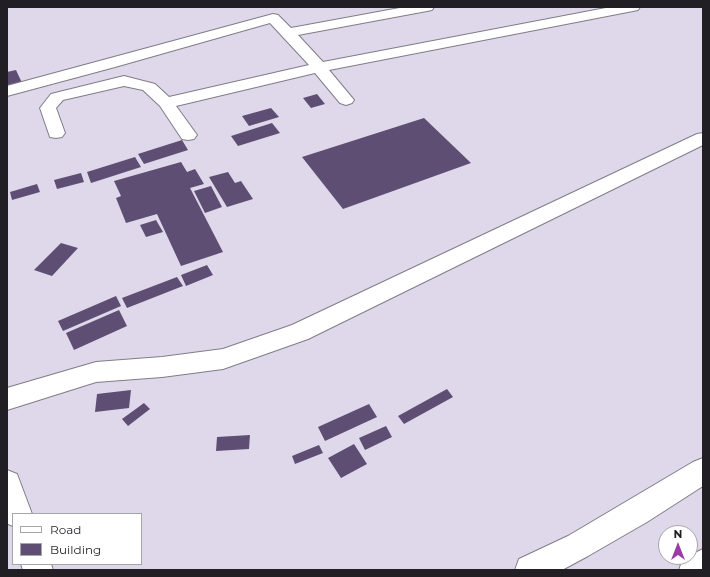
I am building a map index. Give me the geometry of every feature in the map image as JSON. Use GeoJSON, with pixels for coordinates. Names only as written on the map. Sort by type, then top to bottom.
{"type":"FeatureCollection","features":[{"type":"Feature","properties":{"kind":"main road"},"geometry":{"type":"LineString","coordinates":[[288,32],[428,7]]}},
{"type":"Feature","properties":{"kind":"main road"},"geometry":{"type":"LineString","coordinates":[[166,103],[320,67],[633,7]]}},
{"type":"Feature","properties":{"kind":"main road"},"geometry":{"type":"LineString","coordinates":[[7,91],[110,64],[269,12],[320,67],[346,100]]}},
{"type":"Feature","properties":{"kind":"main road"},"geometry":{"type":"LineString","coordinates":[[56,133],[48,108],[57,97],[124,81],[149,87],[166,103],[188,135]]}},
{"type":"Feature","properties":{"kind":"main road"},"geometry":{"type":"LineString","coordinates":[[7,399],[96,372],[162,367],[223,359],[300,332],[703,138]]}},
{"type":"Feature","properties":{"kind":"main road"},"geometry":{"type":"LineString","coordinates":[[530,570],[578,546],[637,512],[703,471]]}},
{"type":"Feature","properties":{"kind":"main road"},"geometry":{"type":"LineString","coordinates":[[7,483],[18,513]]}},
{"type":"Feature","properties":{"kind":"main road"},"geometry":{"type":"LineString","coordinates":[[694,570],[703,564]]}},
{"type":"Feature","properties":{"kind":"shaded area"},"geometry":{"type":"Polygon","coordinates":[[[7,7],[703,7],[703,570],[7,570],[7,7]]]}},
{"type":"Feature","properties":{"kind":"building"},"geometry":{"type":"Polygon","coordinates":[[[16,70],[23,85],[7,90],[7,72],[16,70]]]}},
{"type":"Feature","properties":{"kind":"building"},"geometry":{"type":"Polygon","coordinates":[[[317,94],[325,104],[311,108],[303,98],[317,94]]]}},
{"type":"Feature","properties":{"kind":"building"},"geometry":{"type":"Polygon","coordinates":[[[271,108],[279,117],[249,126],[242,116],[271,108]]]}},
{"type":"Feature","properties":{"kind":"building"},"geometry":{"type":"Polygon","coordinates":[[[424,118],[471,163],[343,209],[302,157],[424,118]]]}},
{"type":"Feature","properties":{"kind":"building"},"geometry":{"type":"Polygon","coordinates":[[[272,123],[280,133],[238,146],[231,136],[272,123]]]}},
{"type":"Feature","properties":{"kind":"building"},"geometry":{"type":"Polygon","coordinates":[[[182,140],[188,150],[144,164],[138,154],[182,140]]]}},
{"type":"Feature","properties":{"kind":"building"},"geometry":{"type":"Polygon","coordinates":[[[135,157],[141,167],[91,183],[87,172],[135,157]]]}},
{"type":"Feature","properties":{"kind":"building"},"geometry":{"type":"Polygon","coordinates":[[[181,162],[187,172],[195,169],[204,184],[190,188],[223,252],[181,266],[157,214],[126,223],[116,198],[121,196],[114,181],[181,162]]]}},
{"type":"Feature","properties":{"kind":"building"},"geometry":{"type":"Polygon","coordinates":[[[228,172],[235,183],[241,181],[253,199],[227,207],[209,177],[228,172]]]}},
{"type":"Feature","properties":{"kind":"building"},"geometry":{"type":"Polygon","coordinates":[[[81,173],[84,182],[57,189],[54,180],[81,173]]]}},
{"type":"Feature","properties":{"kind":"building"},"geometry":{"type":"Polygon","coordinates":[[[37,184],[40,192],[12,200],[10,192],[37,184]]]}},
{"type":"Feature","properties":{"kind":"building"},"geometry":{"type":"Polygon","coordinates":[[[211,186],[222,207],[205,213],[194,191],[211,186]]]}},
{"type":"Feature","properties":{"kind":"building"},"geometry":{"type":"Polygon","coordinates":[[[156,220],[163,232],[146,237],[140,225],[156,220]]]}},
{"type":"Feature","properties":{"kind":"building"},"geometry":{"type":"Polygon","coordinates":[[[61,243],[78,248],[52,276],[34,270],[61,243]]]}},
{"type":"Feature","properties":{"kind":"building"},"geometry":{"type":"Polygon","coordinates":[[[207,265],[213,275],[186,286],[181,275],[207,265]]]}},
{"type":"Feature","properties":{"kind":"building"},"geometry":{"type":"Polygon","coordinates":[[[177,277],[183,286],[127,308],[122,298],[177,277]]]}},
{"type":"Feature","properties":{"kind":"building"},"geometry":{"type":"Polygon","coordinates":[[[116,296],[121,306],[63,331],[58,321],[116,296]]]}},
{"type":"Feature","properties":{"kind":"building"},"geometry":{"type":"Polygon","coordinates":[[[119,310],[127,326],[74,350],[66,333],[119,310]]]}},
{"type":"Feature","properties":{"kind":"building"},"geometry":{"type":"Polygon","coordinates":[[[447,389],[453,397],[404,424],[398,416],[447,389]]]}},
{"type":"Feature","properties":{"kind":"building"},"geometry":{"type":"Polygon","coordinates":[[[131,390],[129,408],[95,412],[97,394],[131,390]]]}},
{"type":"Feature","properties":{"kind":"building"},"geometry":{"type":"Polygon","coordinates":[[[144,403],[150,409],[128,426],[122,419],[144,403]]]}},
{"type":"Feature","properties":{"kind":"building"},"geometry":{"type":"Polygon","coordinates":[[[369,404],[377,417],[325,441],[318,427],[369,404]]]}},
{"type":"Feature","properties":{"kind":"building"},"geometry":{"type":"Polygon","coordinates":[[[386,426],[392,437],[365,450],[359,438],[386,426]]]}},
{"type":"Feature","properties":{"kind":"building"},"geometry":{"type":"Polygon","coordinates":[[[250,435],[249,449],[216,451],[217,437],[250,435]]]}},
{"type":"Feature","properties":{"kind":"building"},"geometry":{"type":"Polygon","coordinates":[[[354,444],[367,464],[341,478],[328,458],[354,444]]]}},
{"type":"Feature","properties":{"kind":"building"},"geometry":{"type":"Polygon","coordinates":[[[319,445],[323,453],[295,464],[292,456],[319,445]]]}}]}
